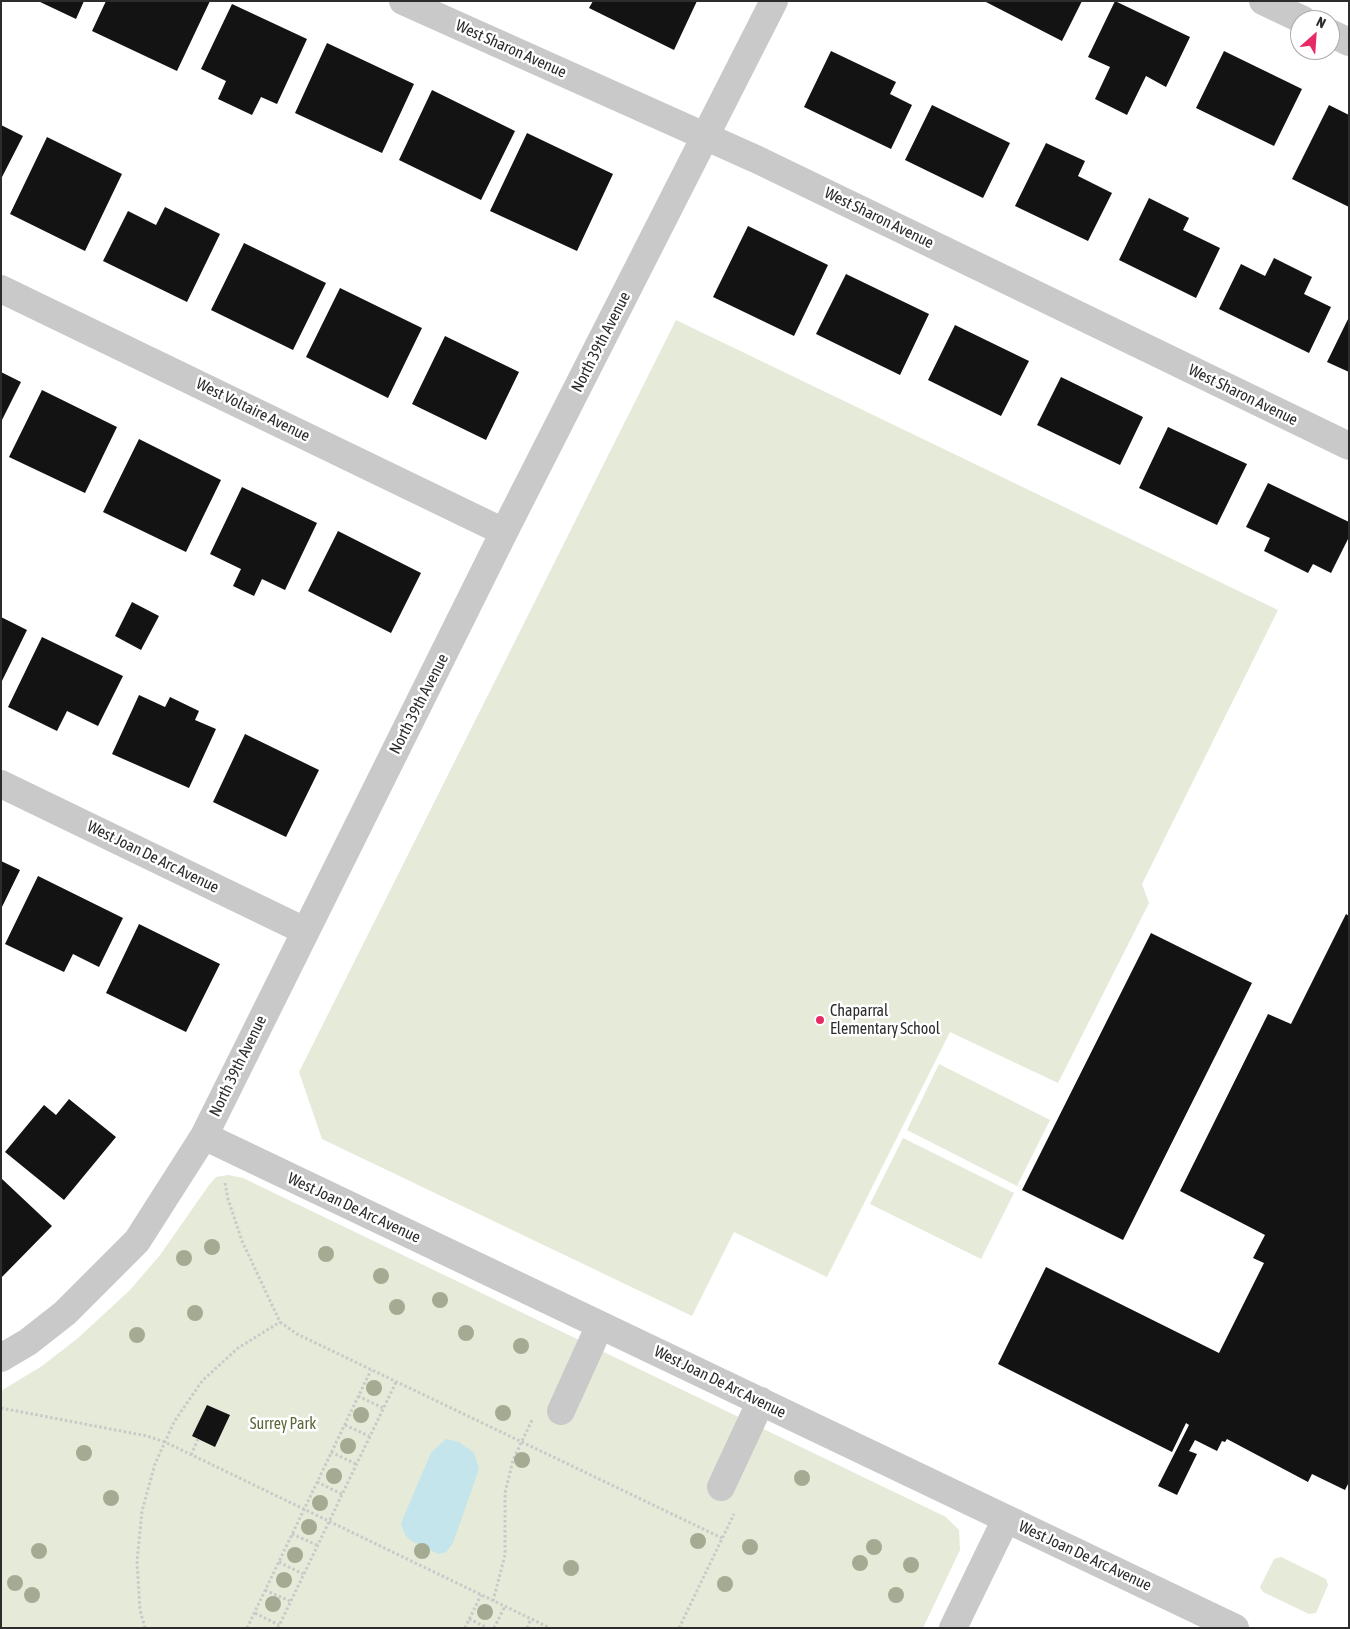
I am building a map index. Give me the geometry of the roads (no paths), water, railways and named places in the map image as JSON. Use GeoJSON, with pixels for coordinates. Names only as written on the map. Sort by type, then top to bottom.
{"type":"FeatureCollection","features":[{"type":"Feature","properties":{"kind":"street","name":"West Sharon Avenue"},"geometry":{"type":"LineString","coordinates":[[404,1],[706,136],[1349,446]]}},
{"type":"Feature","properties":{"kind":"street","name":"North 39th Avenue"},"geometry":{"type":"LineString","coordinates":[[1,1358],[28,1342],[65,1313],[137,1241],[204,1136],[504,532],[774,1]]}},
{"type":"Feature","properties":{"kind":"street"},"geometry":{"type":"LineString","coordinates":[[1264,1],[1290,14]]}},
{"type":"Feature","properties":{"kind":"street","name":"West Voltaire Avenue"},"geometry":{"type":"LineString","coordinates":[[1,289],[504,532]]}},
{"type":"Feature","properties":{"kind":"street","name":"West Joan De Arc Avenue"},"geometry":{"type":"LineString","coordinates":[[1,784],[305,931]]}},
{"type":"Feature","properties":{"kind":"street","name":"West Joan De Arc Avenue"},"geometry":{"type":"LineString","coordinates":[[204,1136],[1235,1628]]}},
{"type":"Feature","properties":{"kind":"street"},"geometry":{"type":"LineString","coordinates":[[548,1412],[600,1325]]}},
{"type":"Feature","properties":{"kind":"street"},"geometry":{"type":"LineString","coordinates":[[721,1487],[761,1401]]}},
{"type":"Feature","properties":{"kind":"street"},"geometry":{"type":"LineString","coordinates":[[953,1628],[1006,1518]]}},
{"type":"Feature","properties":{"kind":"water"},"geometry":{"type":"Polygon","coordinates":[[[446,1439],[459,1442],[474,1453],[479,1469],[453,1543],[446,1552],[438,1554],[410,1540],[405,1535],[401,1523],[431,1453],[446,1439]]]}},
{"type":"Feature","properties":{"kind":"place","name":"Chaparral Elementary School"},"geometry":{"type":"Point","coordinates":[820,1020]}},
{"type":"Feature","properties":{"kind":"park label","name":"Surrey Park"},"geometry":{"type":"Point","coordinates":[283,1424]}}]}
